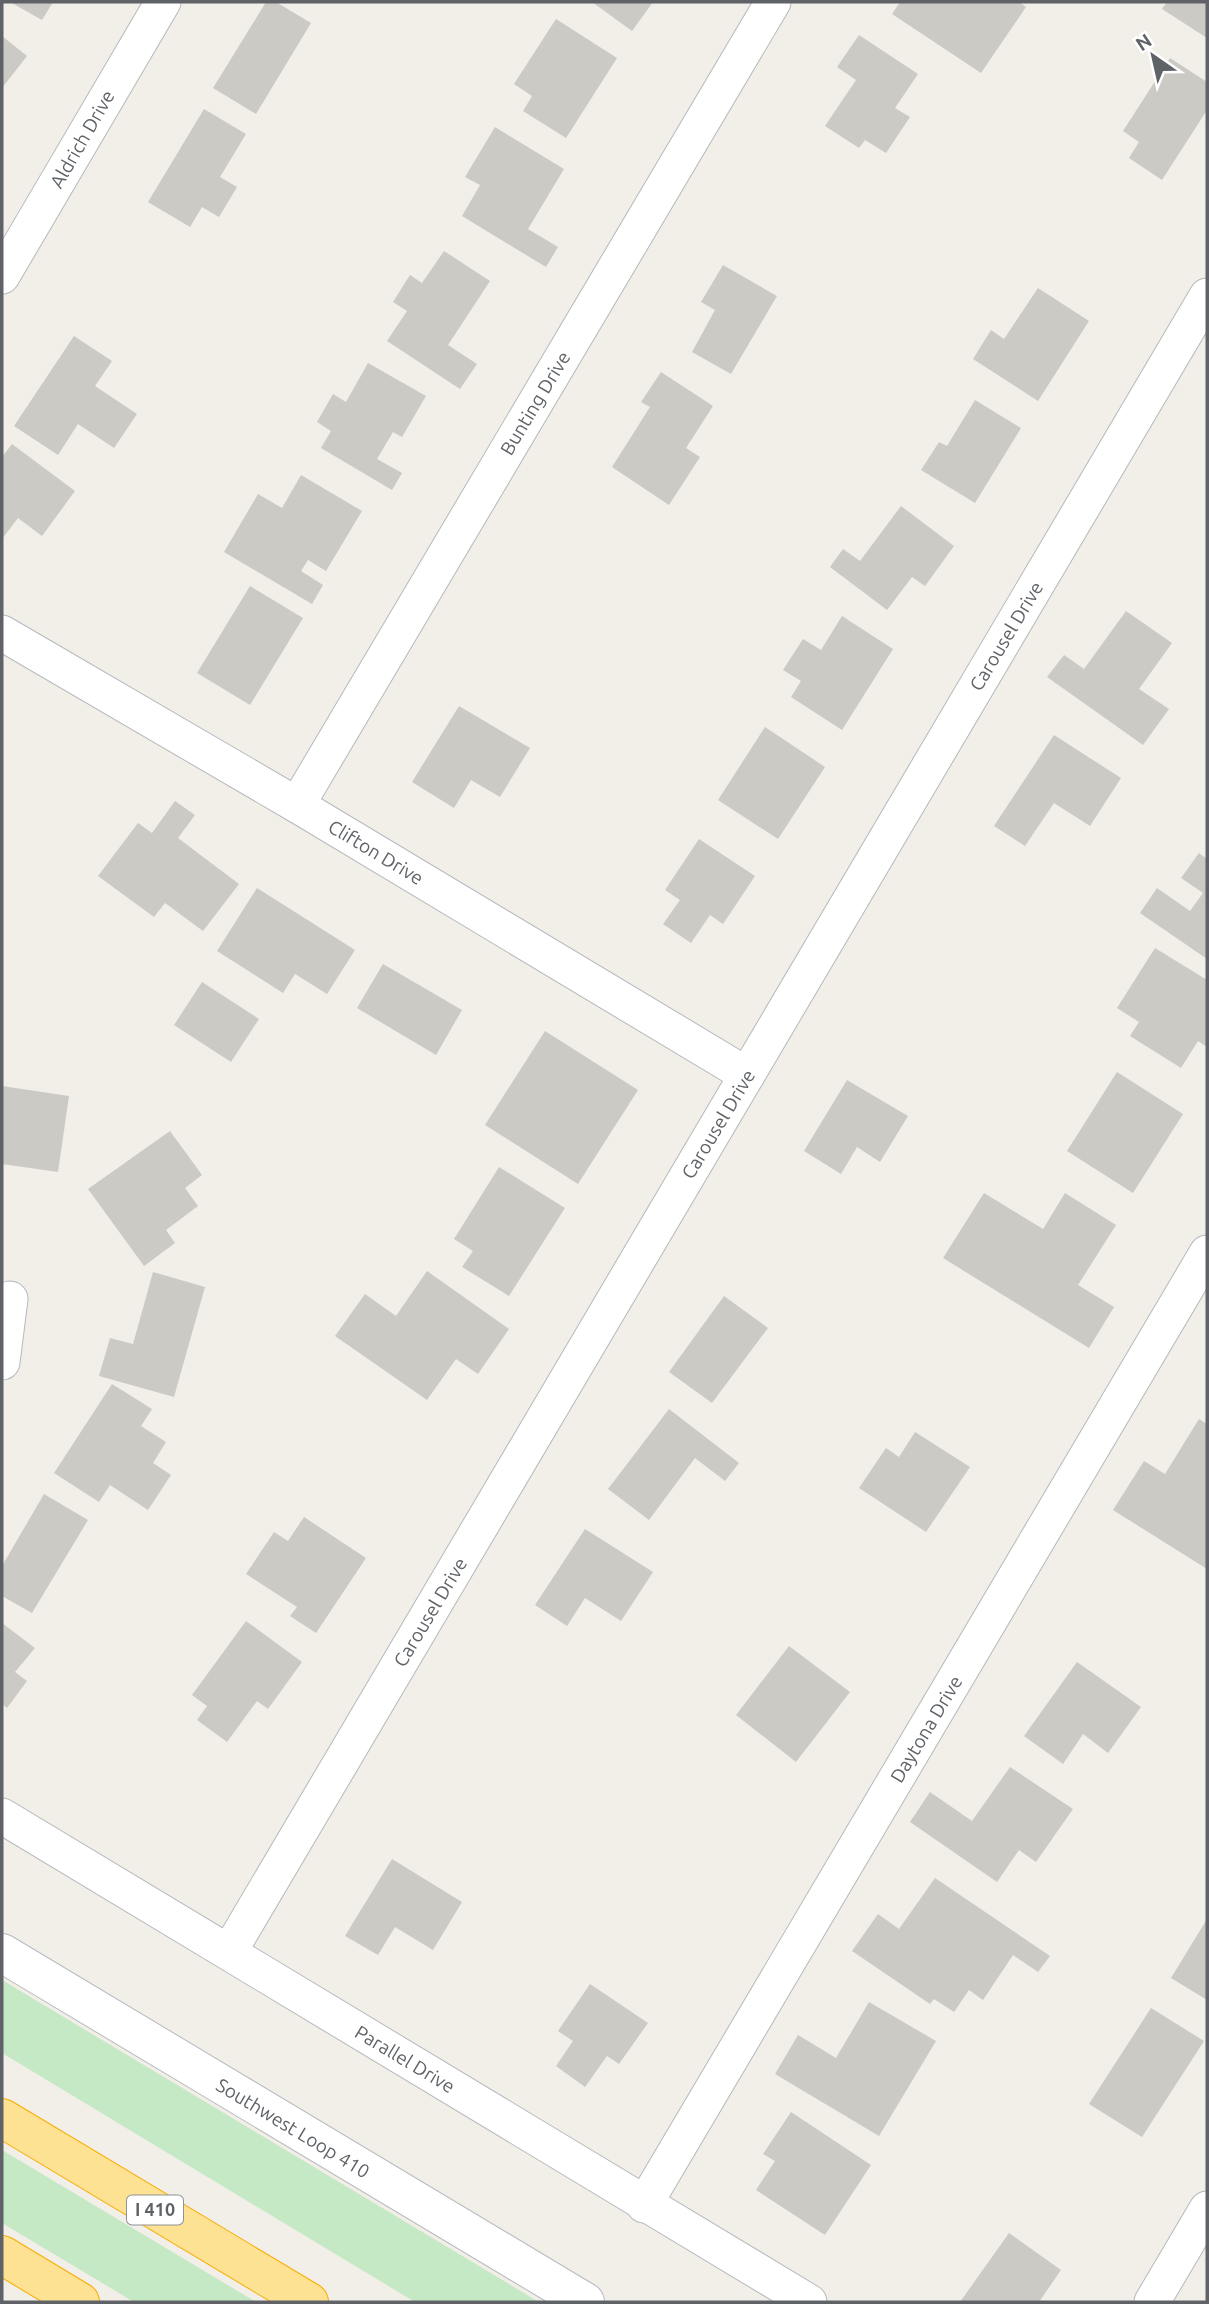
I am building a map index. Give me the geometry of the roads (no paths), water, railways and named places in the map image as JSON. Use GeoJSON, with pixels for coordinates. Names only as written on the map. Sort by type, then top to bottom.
{"type":"FeatureCollection","features":[{"type":"Feature","properties":{"kind":"highway","name":"I 410"},"geometry":{"type":"LineString","coordinates":[[2,2118],[309,2302]]}},
{"type":"Feature","properties":{"kind":"highway"},"geometry":{"type":"LineString","coordinates":[[2,2255],[80,2302]]}},
{"type":"Feature","properties":{"kind":"main road","name":"Southwest Loop 410"},"geometry":{"type":"LineString","coordinates":[[2,1953],[585,2302]]}},
{"type":"Feature","properties":{"kind":"street","name":"Aldrich Drive"},"geometry":{"type":"LineString","coordinates":[[2,276],[163,2]]}},
{"type":"Feature","properties":{"kind":"street","name":"Bunting Drive"},"geometry":{"type":"LineString","coordinates":[[297,804],[773,2]]}},
{"type":"Feature","properties":{"kind":"street","name":"Carousel Drive"},"geometry":{"type":"LineString","coordinates":[[229,1952],[1207,296]]}},
{"type":"Feature","properties":{"kind":"street","name":"Clifton Drive"},"geometry":{"type":"LineString","coordinates":[[2,633],[297,804],[747,1075]]}},
{"type":"Feature","properties":{"kind":"street","name":"Daytona Drive"},"geometry":{"type":"LineString","coordinates":[[644,2205],[1207,1253]]}},
{"type":"Feature","properties":{"kind":"street"},"geometry":{"type":"LineString","coordinates":[[2,1362],[10,1299]]}},
{"type":"Feature","properties":{"kind":"street","name":"Parallel Drive"},"geometry":{"type":"LineString","coordinates":[[2,1816],[809,2302]]}},
{"type":"Feature","properties":{"kind":"street"},"geometry":{"type":"LineString","coordinates":[[1152,2302],[1207,2209]]}}]}
